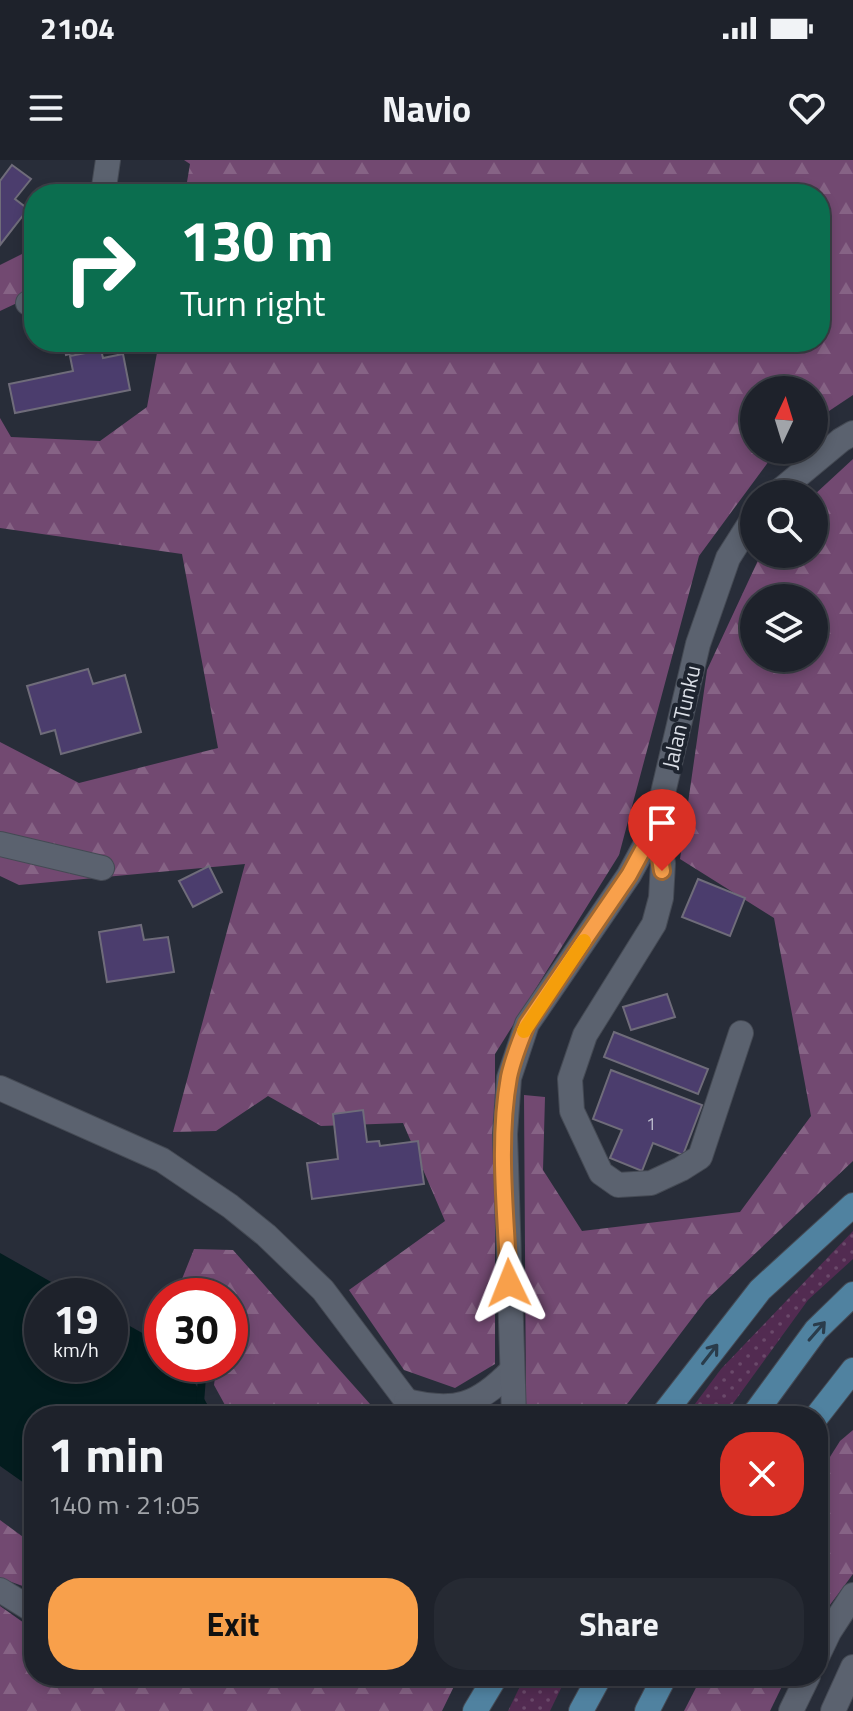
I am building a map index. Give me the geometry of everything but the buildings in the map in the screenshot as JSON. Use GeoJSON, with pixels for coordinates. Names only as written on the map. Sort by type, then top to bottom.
{"type":"FeatureCollection","features":[{"type":"Feature","properties":{"kind":"main road"},"geometry":{"type":"LineString","coordinates":[[670,1406],[760,1290],[853,1205]]}},
{"type":"Feature","properties":{"kind":"main road"},"geometry":{"type":"LineString","coordinates":[[760,1406],[816,1330],[853,1294]]}},
{"type":"Feature","properties":{"kind":"main road"},"geometry":{"type":"LineString","coordinates":[[825,1406],[853,1370]]}},
{"type":"Feature","properties":{"kind":"main road"},"geometry":{"type":"LineString","coordinates":[[475,1711],[490,1686]]}},
{"type":"Feature","properties":{"kind":"main road"},"geometry":{"type":"LineString","coordinates":[[581,1711],[595,1686]]}},
{"type":"Feature","properties":{"kind":"main road"},"geometry":{"type":"LineString","coordinates":[[647,1711],[660,1686]]}},
{"type":"Feature","properties":{"kind":"street"},"geometry":{"type":"LineString","coordinates":[[104,184],[108,160]]}},
{"type":"Feature","properties":{"kind":"street"},"geometry":{"type":"LineString","coordinates":[[793,480],[853,433]]}},
{"type":"Feature","properties":{"kind":"street","name":"Jalan Tunku"},"geometry":{"type":"LineString","coordinates":[[514,1406],[505,1134],[509,1078],[516,1051],[527,1024],[629,875],[655,827],[698,644],[728,558],[740,539]]}},
{"type":"Feature","properties":{"kind":"street"},"geometry":{"type":"LineString","coordinates":[[655,827],[663,863],[661,898],[654,924],[585,1035],[570,1079],[572,1111],[601,1173],[618,1185],[651,1183],[700,1157],[741,1033]]}},
{"type":"Feature","properties":{"kind":"street"},"geometry":{"type":"LineString","coordinates":[[0,844],[102,868]]}},
{"type":"Feature","properties":{"kind":"street"},"geometry":{"type":"LineString","coordinates":[[0,1088],[162,1160],[230,1206],[266,1235],[323,1290],[410,1406]]}},
{"type":"Feature","properties":{"kind":"street"},"geometry":{"type":"LineString","coordinates":[[453,1406],[464,1405],[491,1392],[512,1370]]}},
{"type":"Feature","properties":{"kind":"street"},"geometry":{"type":"LineString","coordinates":[[0,1590],[24,1605]]}},
{"type":"Feature","properties":{"kind":"street"},"geometry":{"type":"LineString","coordinates":[[828,1634],[853,1595]]}},
{"type":"Feature","properties":{"kind":"street"},"geometry":{"type":"LineString","coordinates":[[833,1711],[853,1667]]}},
{"type":"Feature","properties":{"kind":"street"},"geometry":{"type":"LineString","coordinates":[[791,1711],[803,1686]]}},
{"type":"Feature","properties":{"kind":"shaded area"},"geometry":{"type":"Polygon","coordinates":[[[853,1231],[853,1259],[808,1300],[731,1406],[693,1406],[721,1369],[853,1231]]]}},
{"type":"Feature","properties":{"kind":"shaded area"},"geometry":{"type":"Polygon","coordinates":[[[0,1253],[44,1278],[24,1278],[24,1382],[128,1382],[128,1325],[144,1334],[144,1382],[194,1382],[208,1406],[24,1406],[24,1483],[0,1466],[0,1253]]]}},
{"type":"Feature","properties":{"kind":"shaded area"},"geometry":{"type":"Polygon","coordinates":[[[520,1686],[562,1686],[550,1711],[508,1711],[520,1686]]]}},
{"type":"Feature","properties":{"kind":"green space"},"geometry":{"type":"Polygon","coordinates":[[[184,160],[853,160],[853,395],[828,412],[828,376],[740,376],[740,464],[767,464],[755,480],[740,480],[740,500],[699,556],[619,855],[495,1054],[495,1364],[455,1388],[404,1370],[349,1290],[445,1221],[403,1123],[321,1126],[268,1096],[216,1131],[173,1132],[245,864],[19,885],[0,876],[0,742],[79,783],[218,748],[182,554],[0,528],[0,418],[11,437],[100,441],[147,407],[157,352],[830,352],[830,184],[187,184],[190,164],[184,160]]]}},
{"type":"Feature","properties":{"kind":"green space"},"geometry":{"type":"Polygon","coordinates":[[[24,253],[24,300],[0,311],[0,265],[24,253]]]}},
{"type":"Feature","properties":{"kind":"green space"},"geometry":{"type":"Polygon","coordinates":[[[853,459],[853,1161],[706,1300],[626,1406],[526,1406],[524,1095],[545,1097],[543,1170],[582,1231],[740,1212],[811,1116],[774,918],[680,859],[707,670],[740,599],[740,672],[828,672],[828,584],[747,584],[754,568],[828,568],[828,482],[853,459]]]}},
{"type":"Feature","properties":{"kind":"green space"},"geometry":{"type":"Polygon","coordinates":[[[194,1249],[233,1250],[370,1404],[226,1406],[214,1382],[248,1382],[248,1278],[182,1278],[194,1249]]]}},
{"type":"Feature","properties":{"kind":"green space"},"geometry":{"type":"Polygon","coordinates":[[[853,1430],[853,1574],[828,1608],[828,1460],[840,1441],[853,1430]]]}},
{"type":"Feature","properties":{"kind":"green space"},"geometry":{"type":"Polygon","coordinates":[[[0,1520],[24,1538],[24,1586],[0,1578],[0,1520]]]}},
{"type":"Feature","properties":{"kind":"green space"},"geometry":{"type":"Polygon","coordinates":[[[0,1606],[24,1623],[24,1686],[454,1686],[442,1711],[0,1711],[0,1606]]]}},
{"type":"Feature","properties":{"kind":"green space"},"geometry":{"type":"Polygon","coordinates":[[[697,1686],[782,1686],[770,1711],[684,1711],[697,1686]]]}},
{"type":"Feature","properties":{"kind":"waterway"},"geometry":{"type":"LineString","coordinates":[[200,1406],[202,1382]]}},
{"type":"Feature","properties":{"kind":"slow traffic"},"geometry":{"type":"LineString","coordinates":[[524,1031],[584,941]]}},
{"type":"Feature","properties":{"kind":"route"},"geometry":{"type":"LineString","coordinates":[[509,1283],[505,1134],[509,1078],[516,1051],[527,1024],[629,875],[655,827],[662,871]]}}]}
